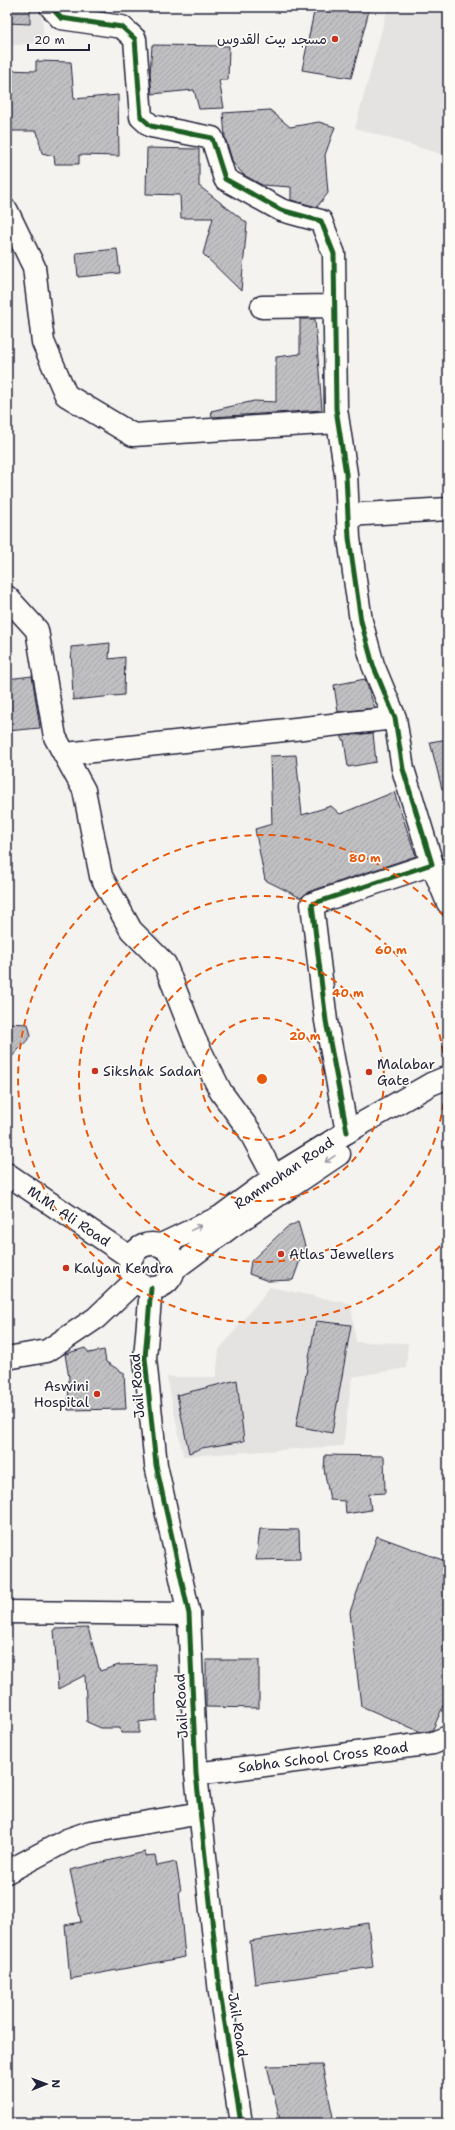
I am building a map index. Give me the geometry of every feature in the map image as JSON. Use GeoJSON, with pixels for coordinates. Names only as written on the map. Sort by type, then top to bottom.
{"type":"FeatureCollection","features":[{"type":"Feature","properties":{"kind":"street"},"geometry":{"type":"LineString","coordinates":[[51,7],[61,18],[122,27],[135,39],[141,117],[152,126],[212,138],[225,179],[281,210],[321,221],[334,254],[336,409],[346,474],[349,538],[361,621],[373,665],[394,718],[403,769],[432,864],[448,903]]}},
{"type":"Feature","properties":{"kind":"street"},"geometry":{"type":"LineString","coordinates":[[7,211],[34,267],[43,342],[66,395],[133,435],[338,422]]}},
{"type":"Feature","properties":{"kind":"street"},"geometry":{"type":"LineString","coordinates":[[262,307],[335,306]]}},
{"type":"Feature","properties":{"kind":"street"},"geometry":{"type":"LineString","coordinates":[[348,515],[448,509]]}},
{"type":"Feature","properties":{"kind":"street"},"geometry":{"type":"LineString","coordinates":[[7,597],[37,630],[55,737],[66,754],[84,790],[101,876],[130,930],[165,964],[195,1040],[218,1086],[249,1130],[274,1177]]}},
{"type":"Feature","properties":{"kind":"street"},"geometry":{"type":"LineString","coordinates":[[66,754],[394,718]]}},
{"type":"Feature","properties":{"kind":"street"},"geometry":{"type":"LineString","coordinates":[[347,1132],[326,1021],[312,904],[432,864]]}},
{"type":"Feature","properties":{"kind":"street","name":"Rammohan Road"},"geometry":{"type":"LineString","coordinates":[[161,1245],[220,1217],[274,1177],[347,1132],[431,1084],[448,1077]]}},
{"type":"Feature","properties":{"kind":"street","name":"Rammohan Road"},"geometry":{"type":"LineString","coordinates":[[174,1270],[232,1226],[351,1145],[435,1095],[448,1089]]}},
{"type":"Feature","properties":{"kind":"street","name":"M.M. Ali Road"},"geometry":{"type":"LineString","coordinates":[[7,1174],[130,1258]]}},
{"type":"Feature","properties":{"kind":"street"},"geometry":{"type":"LineString","coordinates":[[7,1358],[47,1351],[143,1285],[161,1286],[169,1279],[174,1270],[172,1255],[161,1245],[150,1243],[139,1247],[130,1258],[129,1269],[143,1285]]}},
{"type":"Feature","properties":{"kind":"street","name":"Jail Road"},"geometry":{"type":"LineString","coordinates":[[143,1285],[145,1358],[156,1465],[189,1614],[196,1774],[220,1993],[241,2123]]}},
{"type":"Feature","properties":{"kind":"street"},"geometry":{"type":"LineString","coordinates":[[7,1612],[189,1614]]}},
{"type":"Feature","properties":{"kind":"street","name":"Sabha School Cross Road"},"geometry":{"type":"LineString","coordinates":[[196,1774],[433,1742],[448,1737]]}},
{"type":"Feature","properties":{"kind":"street"},"geometry":{"type":"LineString","coordinates":[[7,1872],[67,1840],[90,1832],[201,1813]]}},
{"type":"Feature","properties":{"kind":"shaded area"},"geometry":{"type":"Polygon","coordinates":[[[7,7],[41,7],[44,42],[7,46],[7,7]]]}},
{"type":"Feature","properties":{"kind":"shaded area"},"geometry":{"type":"Polygon","coordinates":[[[388,7],[448,7],[448,156],[355,128],[388,7]]]}},
{"type":"Feature","properties":{"kind":"shaded area"},"geometry":{"type":"Polygon","coordinates":[[[270,1287],[351,1304],[356,1342],[408,1343],[406,1368],[352,1377],[343,1446],[183,1456],[167,1377],[216,1377],[219,1350],[270,1287]]]}},
{"type":"Feature","properties":{"kind":"building"},"geometry":{"type":"Polygon","coordinates":[[[7,7],[30,7],[30,24],[7,23],[7,7]]]}},
{"type":"Feature","properties":{"kind":"building","name":"مسجد بیت القدوس"},"geometry":{"type":"Polygon","coordinates":[[[315,7],[370,7],[351,78],[302,70],[315,7]]]}},
{"type":"Feature","properties":{"kind":"building"},"geometry":{"type":"Polygon","coordinates":[[[152,45],[229,46],[228,80],[219,80],[224,108],[199,109],[194,90],[152,94],[150,74],[152,45]]]}},
{"type":"Feature","properties":{"kind":"building"},"geometry":{"type":"Polygon","coordinates":[[[36,61],[71,62],[74,99],[118,95],[119,156],[79,155],[79,164],[55,164],[54,156],[42,153],[37,131],[7,131],[7,70],[36,71],[36,61]]]}},
{"type":"Feature","properties":{"kind":"building"},"geometry":{"type":"Polygon","coordinates":[[[270,110],[290,127],[319,122],[335,127],[325,155],[328,193],[317,207],[291,200],[291,187],[262,185],[244,175],[233,163],[225,137],[223,113],[270,110]]]}},
{"type":"Feature","properties":{"kind":"building"},"geometry":{"type":"Polygon","coordinates":[[[147,148],[199,149],[199,186],[247,223],[241,291],[203,254],[213,218],[181,218],[180,195],[146,194],[147,148]]]}},
{"type":"Feature","properties":{"kind":"building"},"geometry":{"type":"Polygon","coordinates":[[[117,249],[120,273],[78,277],[76,253],[117,249]]]}},
{"type":"Feature","properties":{"kind":"building"},"geometry":{"type":"Polygon","coordinates":[[[300,319],[315,319],[322,410],[212,417],[211,411],[254,401],[276,402],[276,357],[300,354],[300,319]]]}},
{"type":"Feature","properties":{"kind":"building"},"geometry":{"type":"Polygon","coordinates":[[[110,643],[109,659],[125,657],[124,695],[73,700],[71,647],[110,643]]]}},
{"type":"Feature","properties":{"kind":"building"},"geometry":{"type":"Polygon","coordinates":[[[32,676],[40,728],[7,731],[7,679],[32,676]]]}},
{"type":"Feature","properties":{"kind":"building"},"geometry":{"type":"Polygon","coordinates":[[[365,679],[375,708],[338,712],[334,685],[365,679]]]}},
{"type":"Feature","properties":{"kind":"building"},"geometry":{"type":"Polygon","coordinates":[[[373,733],[376,762],[348,767],[344,740],[342,740],[342,736],[373,733]]]}},
{"type":"Feature","properties":{"kind":"building"},"geometry":{"type":"Polygon","coordinates":[[[448,739],[448,788],[442,789],[430,742],[448,739]]]}},
{"type":"Feature","properties":{"kind":"building"},"geometry":{"type":"Polygon","coordinates":[[[296,755],[302,815],[331,806],[340,814],[394,792],[416,856],[308,892],[301,898],[265,880],[255,829],[272,824],[270,756],[296,755]]]}},
{"type":"Feature","properties":{"kind":"building"},"geometry":{"type":"Polygon","coordinates":[[[7,1023],[28,1024],[31,1036],[7,1062],[7,1023]]]}},
{"type":"Feature","properties":{"kind":"building","name":"Atlas Jewellers"},"geometry":{"type":"Polygon","coordinates":[[[298,1222],[305,1246],[293,1280],[268,1281],[249,1274],[251,1261],[286,1228],[298,1222]]]}},
{"type":"Feature","properties":{"kind":"building"},"geometry":{"type":"Polygon","coordinates":[[[316,1321],[351,1325],[332,1433],[296,1426],[316,1321]]]}},
{"type":"Feature","properties":{"kind":"building","name":"Aswini Hospital"},"geometry":{"type":"Polygon","coordinates":[[[85,1348],[89,1353],[104,1350],[106,1362],[124,1373],[126,1409],[68,1410],[69,1378],[65,1354],[85,1348]]]}},
{"type":"Feature","properties":{"kind":"building"},"geometry":{"type":"Polygon","coordinates":[[[237,1380],[244,1441],[202,1448],[189,1453],[177,1395],[237,1380]]]}},
{"type":"Feature","properties":{"kind":"building"},"geometry":{"type":"Polygon","coordinates":[[[325,1455],[384,1456],[385,1493],[369,1494],[371,1510],[346,1514],[345,1501],[330,1500],[324,1469],[325,1455]]]}},
{"type":"Feature","properties":{"kind":"building"},"geometry":{"type":"Polygon","coordinates":[[[260,1529],[299,1530],[300,1559],[256,1560],[260,1529]]]}},
{"type":"Feature","properties":{"kind":"building"},"geometry":{"type":"Polygon","coordinates":[[[377,1536],[448,1562],[448,1695],[433,1729],[430,1731],[421,1732],[361,1706],[350,1612],[377,1536]]]}},
{"type":"Feature","properties":{"kind":"building"},"geometry":{"type":"Polygon","coordinates":[[[88,1628],[100,1671],[119,1665],[155,1664],[156,1720],[139,1722],[139,1733],[121,1733],[120,1728],[101,1728],[87,1722],[85,1675],[58,1689],[54,1629],[88,1628]]]}},
{"type":"Feature","properties":{"kind":"building"},"geometry":{"type":"Polygon","coordinates":[[[206,1660],[259,1660],[259,1708],[206,1707],[206,1660]]]}},
{"type":"Feature","properties":{"kind":"building"},"geometry":{"type":"Polygon","coordinates":[[[145,1852],[145,1856],[155,1855],[157,1866],[176,1862],[181,1891],[179,1891],[185,1957],[70,1979],[65,1925],[81,1922],[70,1870],[145,1852]]]}},
{"type":"Feature","properties":{"kind":"building"},"geometry":{"type":"Polygon","coordinates":[[[368,1923],[373,1967],[255,1984],[250,1941],[368,1923]]]}},
{"type":"Feature","properties":{"kind":"building"},"geometry":{"type":"Polygon","coordinates":[[[322,2065],[333,2117],[314,2123],[281,2123],[267,2066],[322,2065]]]}},
{"type":"Feature","properties":{"kind":"cycle path"},"geometry":{"type":"LineString","coordinates":[[51,7],[61,18],[122,27],[135,39],[141,117],[151,126],[212,138],[225,179],[281,210],[321,221],[334,254],[336,409],[346,474],[349,538],[361,621],[373,665],[395,718],[403,769],[432,864],[312,904],[326,1021],[347,1132]]}},
{"type":"Feature","properties":{"kind":"cycle path"},"geometry":{"type":"LineString","coordinates":[[151,1288],[145,1358],[156,1465],[189,1614],[196,1774],[220,1993],[241,2123]]}},
{"type":"Feature","properties":{"kind":"place","name":"مسجد بیت القدوس"},"geometry":{"type":"Point","coordinates":[335,39]}},
{"type":"Feature","properties":{"kind":"place","name":"Sikshak Sadan"},"geometry":{"type":"Point","coordinates":[95,1071]}},
{"type":"Feature","properties":{"kind":"place","name":"Malabar Gate"},"geometry":{"type":"Point","coordinates":[369,1072]}},
{"type":"Feature","properties":{"kind":"place","name":"Atlas Jewellers"},"geometry":{"type":"Point","coordinates":[281,1254]}},
{"type":"Feature","properties":{"kind":"place","name":"Kalyan Kendra"},"geometry":{"type":"Point","coordinates":[66,1268]}},
{"type":"Feature","properties":{"kind":"place","name":"Aswini Hospital"},"geometry":{"type":"Point","coordinates":[97,1394]}}]}
